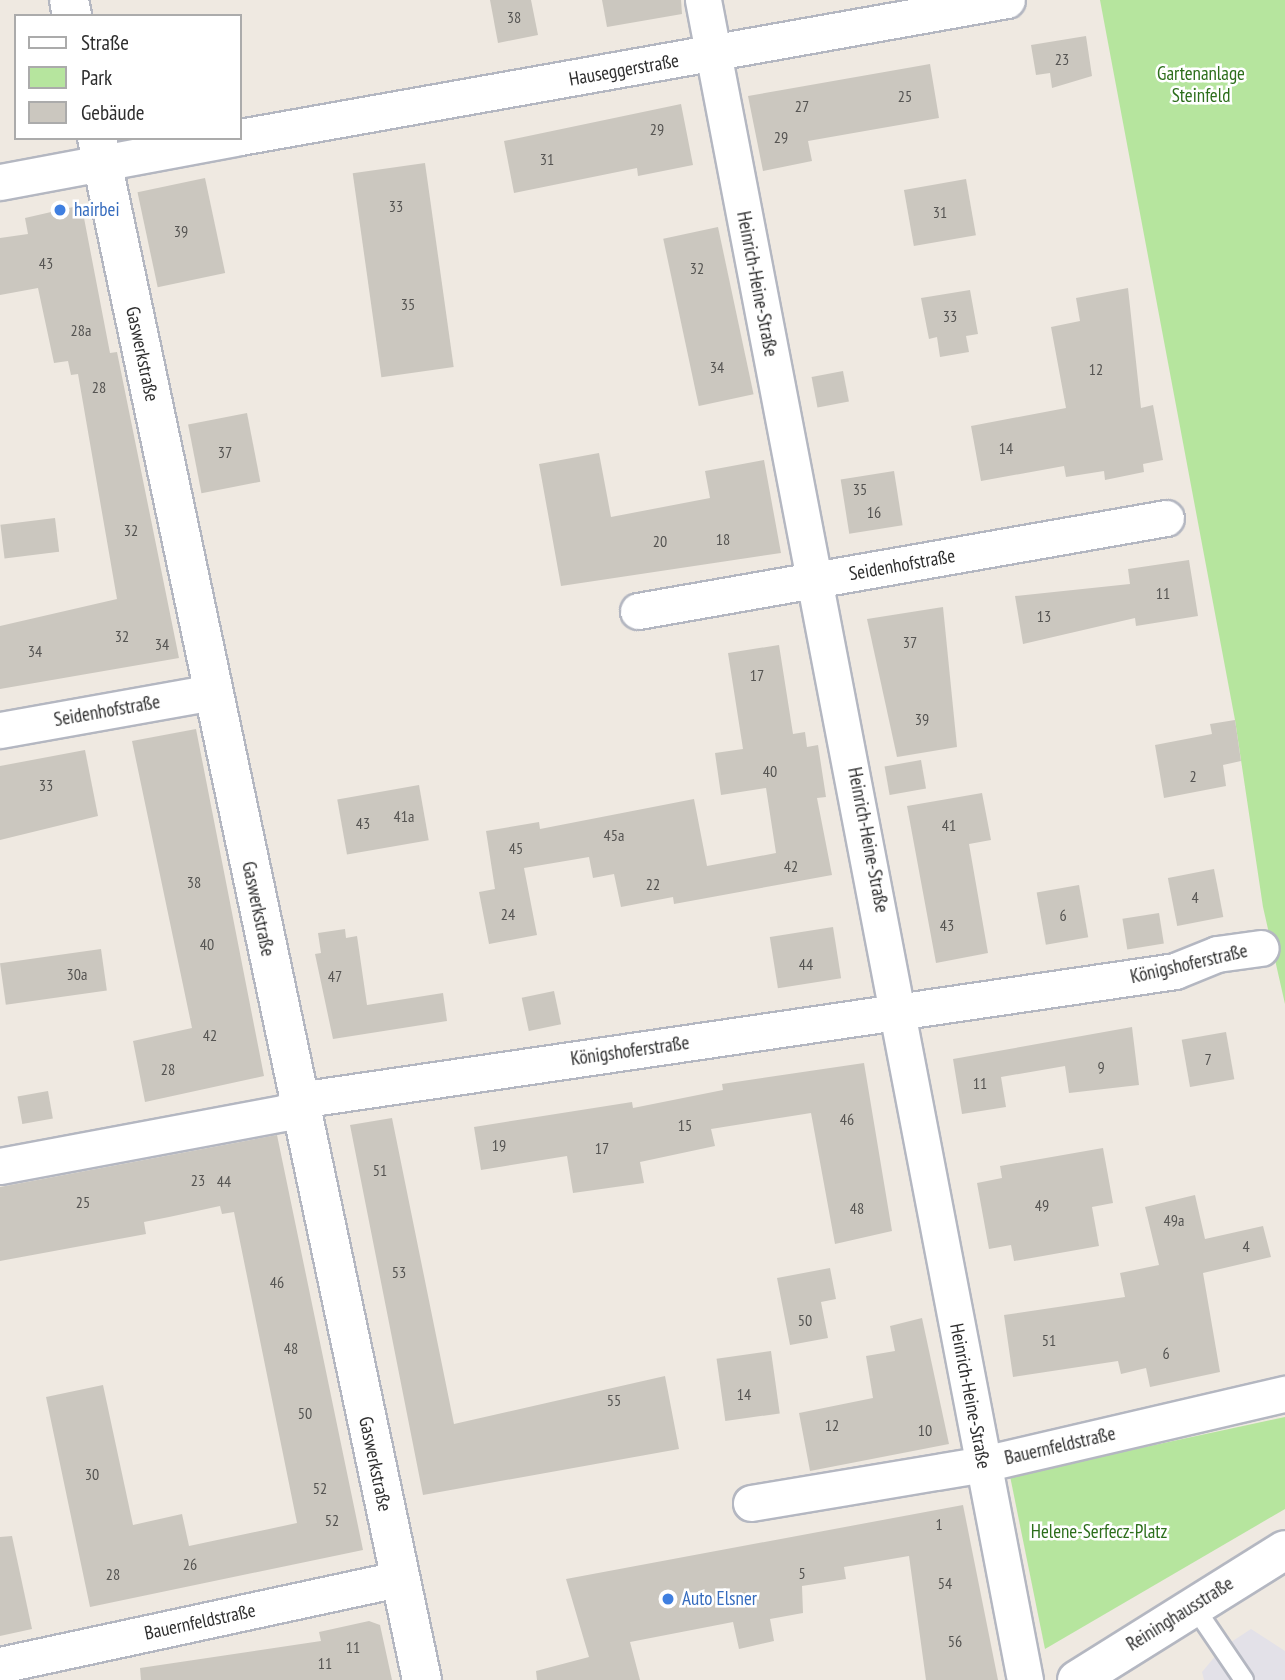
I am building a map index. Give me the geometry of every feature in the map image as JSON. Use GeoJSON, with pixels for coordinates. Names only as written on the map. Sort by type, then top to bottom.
{"type":"FeatureCollection","features":[{"type":"Feature","properties":{"kind":"street","name":"Heinrich-Heine-Straße"},"geometry":{"type":"LineString","coordinates":[[703,0],[711,53],[901,1012],[907,1071],[1025,1680]]}},
{"type":"Feature","properties":{"kind":"street","name":"Hauseggerstraße"},"geometry":{"type":"LineString","coordinates":[[242,137],[1007,0]]}},
{"type":"Feature","properties":{"kind":"street"},"geometry":{"type":"LineString","coordinates":[[0,182],[100,152],[215,140]]}},
{"type":"Feature","properties":{"kind":"street","name":"Gaswerkstraße"},"geometry":{"type":"LineString","coordinates":[[100,152],[298,1104],[422,1680]]}},
{"type":"Feature","properties":{"kind":"street","name":"Seidenhofstraße"},"geometry":{"type":"LineString","coordinates":[[638,611],[1166,518]]}},
{"type":"Feature","properties":{"kind":"street","name":"Seidenhofstraße"},"geometry":{"type":"LineString","coordinates":[[0,730],[213,692]]}},
{"type":"Feature","properties":{"kind":"street","name":"Königshoferstraße"},"geometry":{"type":"LineString","coordinates":[[0,1167],[283,1113],[298,1104],[1175,971],[1217,954],[1261,948]]}},
{"type":"Feature","properties":{"kind":"street","name":"Bauernfeldstraße"},"geometry":{"type":"LineString","coordinates":[[751,1503],[983,1464],[1285,1394]]}},
{"type":"Feature","properties":{"kind":"street","name":"Reininghausstraße"},"geometry":{"type":"LineString","coordinates":[[1077,1680],[1193,1605],[1285,1550]]}},
{"type":"Feature","properties":{"kind":"street","name":"Bauernfeldstraße"},"geometry":{"type":"LineString","coordinates":[[0,1665],[399,1579]]}},
{"type":"Feature","properties":{"kind":"lane"},"geometry":{"type":"LineString","coordinates":[[1193,1605],[1244,1680]]}},
{"type":"Feature","properties":{"kind":"shaded area"},"geometry":{"type":"Polygon","coordinates":[[[1251,1629],[1285,1651],[1285,1680],[1204,1680],[1202,1672],[1222,1648],[1251,1629]]]}},
{"type":"Feature","properties":{"kind":"green space","name":"Gartenanlage Steinfeld"},"geometry":{"type":"Polygon","coordinates":[[[1100,0],[1285,0],[1285,1004],[1263,907],[1235,720],[1100,0]]]}},
{"type":"Feature","properties":{"kind":"green space","name":"Helene-Serfecz-Platz"},"geometry":{"type":"Polygon","coordinates":[[[1285,1417],[1285,1509],[1045,1649],[1010,1476],[1285,1417]]]}},
{"type":"Feature","properties":{"kind":"building"},"geometry":{"type":"Polygon","coordinates":[[[490,0],[531,0],[538,35],[498,43],[490,0]]]}},
{"type":"Feature","properties":{"kind":"building"},"geometry":{"type":"Polygon","coordinates":[[[602,0],[681,0],[682,14],[607,27],[602,0]]]}},
{"type":"Feature","properties":{"kind":"building"},"geometry":{"type":"Polygon","coordinates":[[[1086,36],[1092,76],[1052,88],[1050,73],[1036,75],[1031,45],[1086,36]]]}},
{"type":"Feature","properties":{"kind":"building"},"geometry":{"type":"Polygon","coordinates":[[[930,64],[939,118],[808,141],[812,161],[763,171],[748,96],[930,64]]]}},
{"type":"Feature","properties":{"kind":"building"},"geometry":{"type":"Polygon","coordinates":[[[681,104],[693,165],[638,176],[637,168],[514,193],[504,141],[681,104]]]}},
{"type":"Feature","properties":{"kind":"building"},"geometry":{"type":"Polygon","coordinates":[[[425,163],[454,367],[381,377],[353,173],[425,163]]]}},
{"type":"Feature","properties":{"kind":"building"},"geometry":{"type":"Polygon","coordinates":[[[205,178],[225,273],[158,287],[138,192],[205,178]]]}},
{"type":"Feature","properties":{"kind":"building"},"geometry":{"type":"Polygon","coordinates":[[[966,179],[976,235],[914,246],[904,190],[966,179]]]}},
{"type":"Feature","properties":{"kind":"building"},"geometry":{"type":"Polygon","coordinates":[[[73,207],[84,218],[110,353],[117,352],[179,658],[0,689],[0,626],[117,599],[78,374],[71,375],[68,361],[54,363],[38,288],[0,295],[0,238],[28,234],[25,218],[73,207]]]}},
{"type":"Feature","properties":{"kind":"building"},"geometry":{"type":"Polygon","coordinates":[[[718,227],[754,394],[699,406],[663,239],[718,227]]]}},
{"type":"Feature","properties":{"kind":"building"},"geometry":{"type":"Polygon","coordinates":[[[1128,288],[1141,408],[1153,405],[1163,460],[1143,464],[1144,472],[1105,480],[1104,471],[1066,477],[1064,466],[981,481],[971,426],[1066,408],[1051,327],[1080,321],[1076,298],[1128,288]]]}},
{"type":"Feature","properties":{"kind":"building"},"geometry":{"type":"Polygon","coordinates":[[[970,290],[978,334],[966,336],[969,352],[940,357],[937,337],[929,339],[921,298],[970,290]]]}},
{"type":"Feature","properties":{"kind":"building"},"geometry":{"type":"Polygon","coordinates":[[[843,371],[849,401],[818,408],[812,377],[843,371]]]}},
{"type":"Feature","properties":{"kind":"building"},"geometry":{"type":"Polygon","coordinates":[[[247,413],[260,482],[201,493],[188,424],[247,413]]]}},
{"type":"Feature","properties":{"kind":"building"},"geometry":{"type":"Polygon","coordinates":[[[599,453],[611,517],[710,498],[705,471],[764,460],[781,553],[561,586],[539,464],[599,453]]]}},
{"type":"Feature","properties":{"kind":"building"},"geometry":{"type":"Polygon","coordinates":[[[894,471],[903,525],[849,534],[841,479],[894,471]]]}},
{"type":"Feature","properties":{"kind":"building"},"geometry":{"type":"Polygon","coordinates":[[[55,518],[59,552],[5,558],[0,525],[55,518]]]}},
{"type":"Feature","properties":{"kind":"building"},"geometry":{"type":"Polygon","coordinates":[[[1189,560],[1198,616],[1136,626],[1135,618],[1023,644],[1015,596],[1130,584],[1128,569],[1189,560]]]}},
{"type":"Feature","properties":{"kind":"building"},"geometry":{"type":"Polygon","coordinates":[[[943,607],[957,747],[897,757],[867,619],[943,607]]]}},
{"type":"Feature","properties":{"kind":"building"},"geometry":{"type":"Polygon","coordinates":[[[779,645],[793,734],[805,732],[807,747],[818,745],[826,797],[817,798],[832,875],[674,904],[673,897],[621,907],[614,874],[593,878],[589,857],[524,868],[537,935],[489,944],[479,892],[495,889],[486,831],[539,822],[540,829],[694,799],[707,866],[776,853],[766,788],[721,795],[715,753],[743,749],[728,653],[779,645]]]}},
{"type":"Feature","properties":{"kind":"building"},"geometry":{"type":"Polygon","coordinates":[[[1235,720],[1241,761],[1223,765],[1226,786],[1164,798],[1155,745],[1212,734],[1210,724],[1235,720]]]}},
{"type":"Feature","properties":{"kind":"building"},"geometry":{"type":"Polygon","coordinates":[[[196,729],[264,1076],[145,1102],[133,1041],[192,1028],[132,741],[196,729]]]}},
{"type":"Feature","properties":{"kind":"building"},"geometry":{"type":"Polygon","coordinates":[[[85,750],[98,816],[0,840],[0,766],[85,750]]]}},
{"type":"Feature","properties":{"kind":"building"},"geometry":{"type":"Polygon","coordinates":[[[921,760],[926,789],[890,795],[885,766],[921,760]]]}},
{"type":"Feature","properties":{"kind":"building"},"geometry":{"type":"Polygon","coordinates":[[[419,785],[429,840],[347,855],[337,799],[419,785]]]}},
{"type":"Feature","properties":{"kind":"building"},"geometry":{"type":"Polygon","coordinates":[[[982,793],[991,840],[969,844],[988,953],[936,963],[907,806],[982,793]]]}},
{"type":"Feature","properties":{"kind":"building"},"geometry":{"type":"Polygon","coordinates":[[[1214,869],[1223,917],[1177,926],[1168,878],[1214,869]]]}},
{"type":"Feature","properties":{"kind":"building"},"geometry":{"type":"Polygon","coordinates":[[[1079,885],[1088,937],[1046,945],[1037,892],[1079,885]]]}},
{"type":"Feature","properties":{"kind":"building"},"geometry":{"type":"Polygon","coordinates":[[[1159,913],[1164,944],[1127,949],[1122,919],[1159,913]]]}},
{"type":"Feature","properties":{"kind":"building"},"geometry":{"type":"Polygon","coordinates":[[[833,927],[841,978],[778,988],[770,937],[833,927]]]}},
{"type":"Feature","properties":{"kind":"building"},"geometry":{"type":"Polygon","coordinates":[[[345,929],[346,938],[357,936],[367,1005],[443,993],[447,1021],[333,1039],[315,954],[321,953],[318,933],[345,929]]]}},
{"type":"Feature","properties":{"kind":"building"},"geometry":{"type":"Polygon","coordinates":[[[101,949],[107,991],[6,1005],[0,963],[101,949]]]}},
{"type":"Feature","properties":{"kind":"building"},"geometry":{"type":"Polygon","coordinates":[[[554,991],[561,1024],[529,1031],[522,998],[554,991]]]}},
{"type":"Feature","properties":{"kind":"building"},"geometry":{"type":"Polygon","coordinates":[[[1132,1027],[1139,1085],[1069,1093],[1065,1066],[1001,1077],[1006,1107],[962,1114],[953,1059],[1132,1027]]]}},
{"type":"Feature","properties":{"kind":"building"},"geometry":{"type":"Polygon","coordinates":[[[1226,1032],[1234,1079],[1190,1087],[1182,1040],[1226,1032]]]}},
{"type":"Feature","properties":{"kind":"building"},"geometry":{"type":"Polygon","coordinates":[[[864,1063],[892,1231],[835,1244],[811,1113],[711,1129],[715,1146],[640,1162],[644,1183],[573,1193],[567,1156],[481,1170],[474,1127],[632,1102],[633,1108],[723,1090],[722,1084],[864,1063]]]}},
{"type":"Feature","properties":{"kind":"building"},"geometry":{"type":"Polygon","coordinates":[[[48,1091],[53,1119],[22,1124],[17,1096],[48,1091]]]}},
{"type":"Feature","properties":{"kind":"building"},"geometry":{"type":"Polygon","coordinates":[[[392,1118],[454,1424],[665,1376],[679,1449],[423,1495],[350,1125],[392,1118]]]}},
{"type":"Feature","properties":{"kind":"building"},"geometry":{"type":"Polygon","coordinates":[[[277,1135],[363,1550],[90,1607],[46,1397],[103,1385],[133,1525],[182,1514],[189,1546],[297,1523],[234,1212],[222,1214],[220,1206],[144,1222],[146,1234],[0,1261],[0,1187],[277,1135]]]}},
{"type":"Feature","properties":{"kind":"building"},"geometry":{"type":"Polygon","coordinates":[[[1103,1148],[1113,1203],[1092,1207],[1099,1246],[1014,1261],[1011,1245],[989,1249],[977,1183],[1002,1178],[1000,1166],[1103,1148]]]}},
{"type":"Feature","properties":{"kind":"building"},"geometry":{"type":"Polygon","coordinates":[[[1195,1195],[1205,1239],[1263,1226],[1271,1257],[1203,1273],[1220,1372],[1150,1387],[1146,1368],[1121,1374],[1118,1361],[1013,1377],[1004,1315],[1125,1297],[1120,1273],[1159,1265],[1145,1207],[1195,1195]]]}},
{"type":"Feature","properties":{"kind":"building"},"geometry":{"type":"Polygon","coordinates":[[[830,1268],[836,1299],[821,1302],[828,1338],[790,1345],[777,1278],[830,1268]]]}},
{"type":"Feature","properties":{"kind":"building"},"geometry":{"type":"Polygon","coordinates":[[[922,1318],[949,1444],[810,1471],[799,1413],[873,1398],[866,1356],[895,1351],[890,1326],[922,1318]]]}},
{"type":"Feature","properties":{"kind":"building"},"geometry":{"type":"Polygon","coordinates":[[[771,1351],[780,1413],[725,1421],[717,1359],[771,1351]]]}},
{"type":"Feature","properties":{"kind":"building"},"geometry":{"type":"Polygon","coordinates":[[[963,1505],[998,1680],[926,1680],[909,1556],[844,1567],[846,1579],[802,1586],[803,1613],[770,1619],[774,1641],[739,1649],[733,1622],[630,1642],[640,1680],[537,1680],[536,1671],[589,1657],[566,1579],[963,1505]]]}},
{"type":"Feature","properties":{"kind":"building"},"geometry":{"type":"Polygon","coordinates":[[[12,1536],[32,1629],[0,1636],[0,1537],[12,1536]]]}},
{"type":"Feature","properties":{"kind":"building"},"geometry":{"type":"Polygon","coordinates":[[[369,1621],[380,1625],[392,1680],[141,1680],[140,1668],[321,1641],[319,1632],[369,1621]]]}},
{"type":"Feature","properties":{"kind":"place","name":"hairbei"},"geometry":{"type":"Point","coordinates":[60,210]}},
{"type":"Feature","properties":{"kind":"place","name":"Auto Elsner"},"geometry":{"type":"Point","coordinates":[668,1599]}}]}
